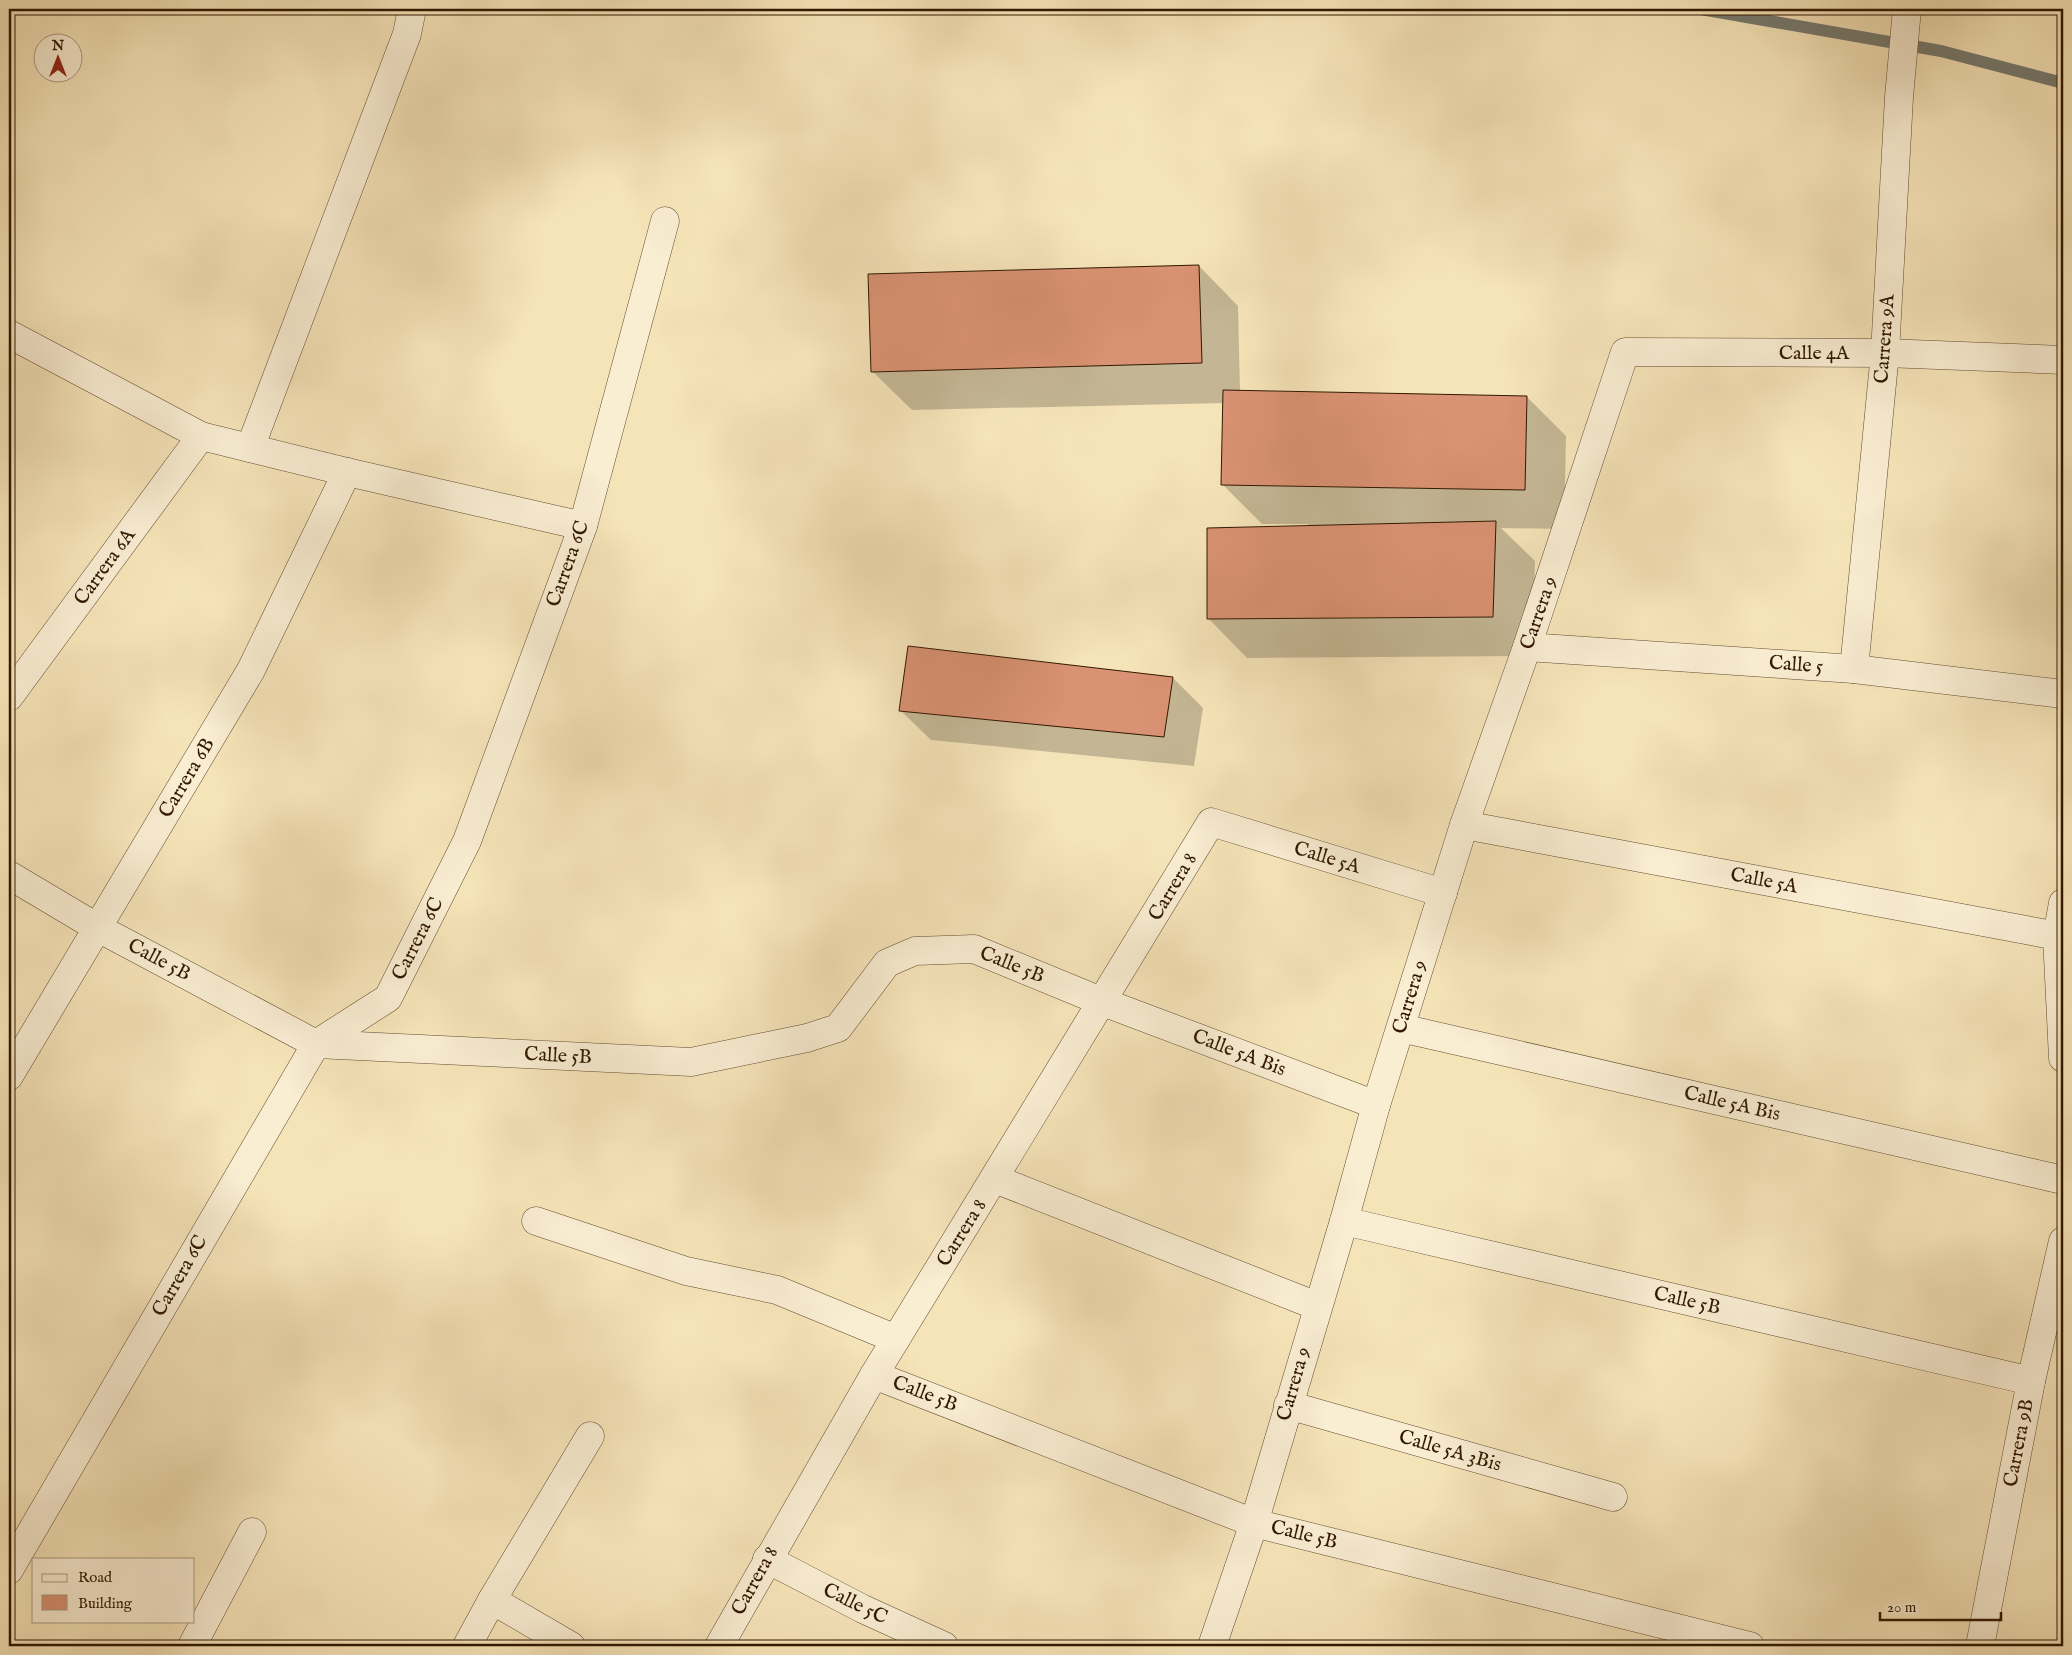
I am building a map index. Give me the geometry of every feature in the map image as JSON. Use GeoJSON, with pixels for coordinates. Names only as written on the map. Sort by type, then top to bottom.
{"type":"FeatureCollection","features":[{"type":"Feature","properties":{"kind":"street"},"geometry":{"type":"LineString","coordinates":[[250,448],[407,34],[412,9]]}},
{"type":"Feature","properties":{"kind":"street","name":"Carrera 9A"},"geometry":{"type":"LineString","coordinates":[[1854,669],[1885,353],[1907,9]]}},
{"type":"Feature","properties":{"kind":"street","name":"Carrera 6C"},"geometry":{"type":"LineString","coordinates":[[9,1570],[316,1044],[388,998],[467,841],[583,526],[665,222]]}},
{"type":"Feature","properties":{"kind":"street"},"geometry":{"type":"LineString","coordinates":[[9,334],[201,436],[347,472],[583,526]]}},
{"type":"Feature","properties":{"kind":"street","name":"Calle 4A"},"geometry":{"type":"LineString","coordinates":[[1625,352],[1885,353],[2063,360]]}},
{"type":"Feature","properties":{"kind":"street","name":"Carrera 9"},"geometry":{"type":"LineString","coordinates":[[1212,1646],[1254,1523],[1344,1220],[1376,1105],[1464,825],[1527,647],[1625,352]]}},
{"type":"Feature","properties":{"kind":"street","name":"Carrera 6A"},"geometry":{"type":"LineString","coordinates":[[9,697],[201,436]]}},
{"type":"Feature","properties":{"kind":"street","name":"Carrera 6B"},"geometry":{"type":"LineString","coordinates":[[9,1076],[251,670],[347,472]]}},
{"type":"Feature","properties":{"kind":"street","name":"Calle 5"},"geometry":{"type":"LineString","coordinates":[[1527,647],[1854,669],[2063,694]]}},
{"type":"Feature","properties":{"kind":"street","name":"Calle 5A"},"geometry":{"type":"LineString","coordinates":[[1211,822],[1443,893]]}},
{"type":"Feature","properties":{"kind":"street","name":"Carrera 8"},"geometry":{"type":"LineString","coordinates":[[719,1646],[767,1559],[874,1375],[1211,822]]}},
{"type":"Feature","properties":{"kind":"street","name":"Calle 5A"},"geometry":{"type":"LineString","coordinates":[[1464,825],[2060,937]]}},
{"type":"Feature","properties":{"kind":"street","name":"Calle 5B"},"geometry":{"type":"LineString","coordinates":[[9,875],[98,928],[316,1044],[691,1062],[807,1038],[838,1028],[887,963],[915,951],[974,949],[1103,1002]]}},
{"type":"Feature","properties":{"kind":"street"},"geometry":{"type":"LineString","coordinates":[[2063,903],[2060,937],[2063,1058]]}},
{"type":"Feature","properties":{"kind":"street","name":"Calle 5A Bis"},"geometry":{"type":"LineString","coordinates":[[1103,1002],[1376,1105]]}},
{"type":"Feature","properties":{"kind":"street","name":"Calle 5A Bis"},"geometry":{"type":"LineString","coordinates":[[1401,1028],[2063,1180]]}},
{"type":"Feature","properties":{"kind":"street"},"geometry":{"type":"LineString","coordinates":[[995,1179],[1317,1306]]}},
{"type":"Feature","properties":{"kind":"street","name":"Calle 5B"},"geometry":{"type":"LineString","coordinates":[[1344,1220],[2031,1381]]}},
{"type":"Feature","properties":{"kind":"street"},"geometry":{"type":"LineString","coordinates":[[536,1221],[686,1271],[777,1290],[896,1339]]}},
{"type":"Feature","properties":{"kind":"street","name":"Carrera 9B"},"geometry":{"type":"LineString","coordinates":[[1980,1646],[2031,1381],[2063,1241]]}},
{"type":"Feature","properties":{"kind":"street","name":"Calle 5B"},"geometry":{"type":"LineString","coordinates":[[874,1375],[1254,1523],[1750,1646]]}},
{"type":"Feature","properties":{"kind":"street","name":"Calle 5A 3Bis"},"geometry":{"type":"LineString","coordinates":[[1288,1405],[1613,1497]]}},
{"type":"Feature","properties":{"kind":"street"},"geometry":{"type":"LineString","coordinates":[[467,1646],[492,1600],[590,1436]]}},
{"type":"Feature","properties":{"kind":"street"},"geometry":{"type":"LineString","coordinates":[[192,1646],[252,1532]]}},
{"type":"Feature","properties":{"kind":"street","name":"Calle 5C"},"geometry":{"type":"LineString","coordinates":[[767,1559],[863,1609],[944,1646]]}},
{"type":"Feature","properties":{"kind":"street"},"geometry":{"type":"LineString","coordinates":[[492,1600],[571,1646]]}},
{"type":"Feature","properties":{"kind":"building"},"geometry":{"type":"Polygon","coordinates":[[[1199,265],[1202,363],[871,372],[868,274],[1199,265]]]}},
{"type":"Feature","properties":{"kind":"building"},"geometry":{"type":"Polygon","coordinates":[[[1223,390],[1527,396],[1525,490],[1221,485],[1223,390]]]}},
{"type":"Feature","properties":{"kind":"building"},"geometry":{"type":"Polygon","coordinates":[[[1496,521],[1493,617],[1207,619],[1207,528],[1496,521]]]}},
{"type":"Feature","properties":{"kind":"building"},"geometry":{"type":"Polygon","coordinates":[[[908,646],[1173,677],[1164,737],[899,711],[908,646]]]}},
{"type":"Feature","properties":{"kind":"waterway"},"geometry":{"type":"LineString","coordinates":[[1585,9],[1616,9]]}},
{"type":"Feature","properties":{"kind":"waterway"},"geometry":{"type":"LineString","coordinates":[[1701,9],[1941,51],[2063,83]]}}]}
